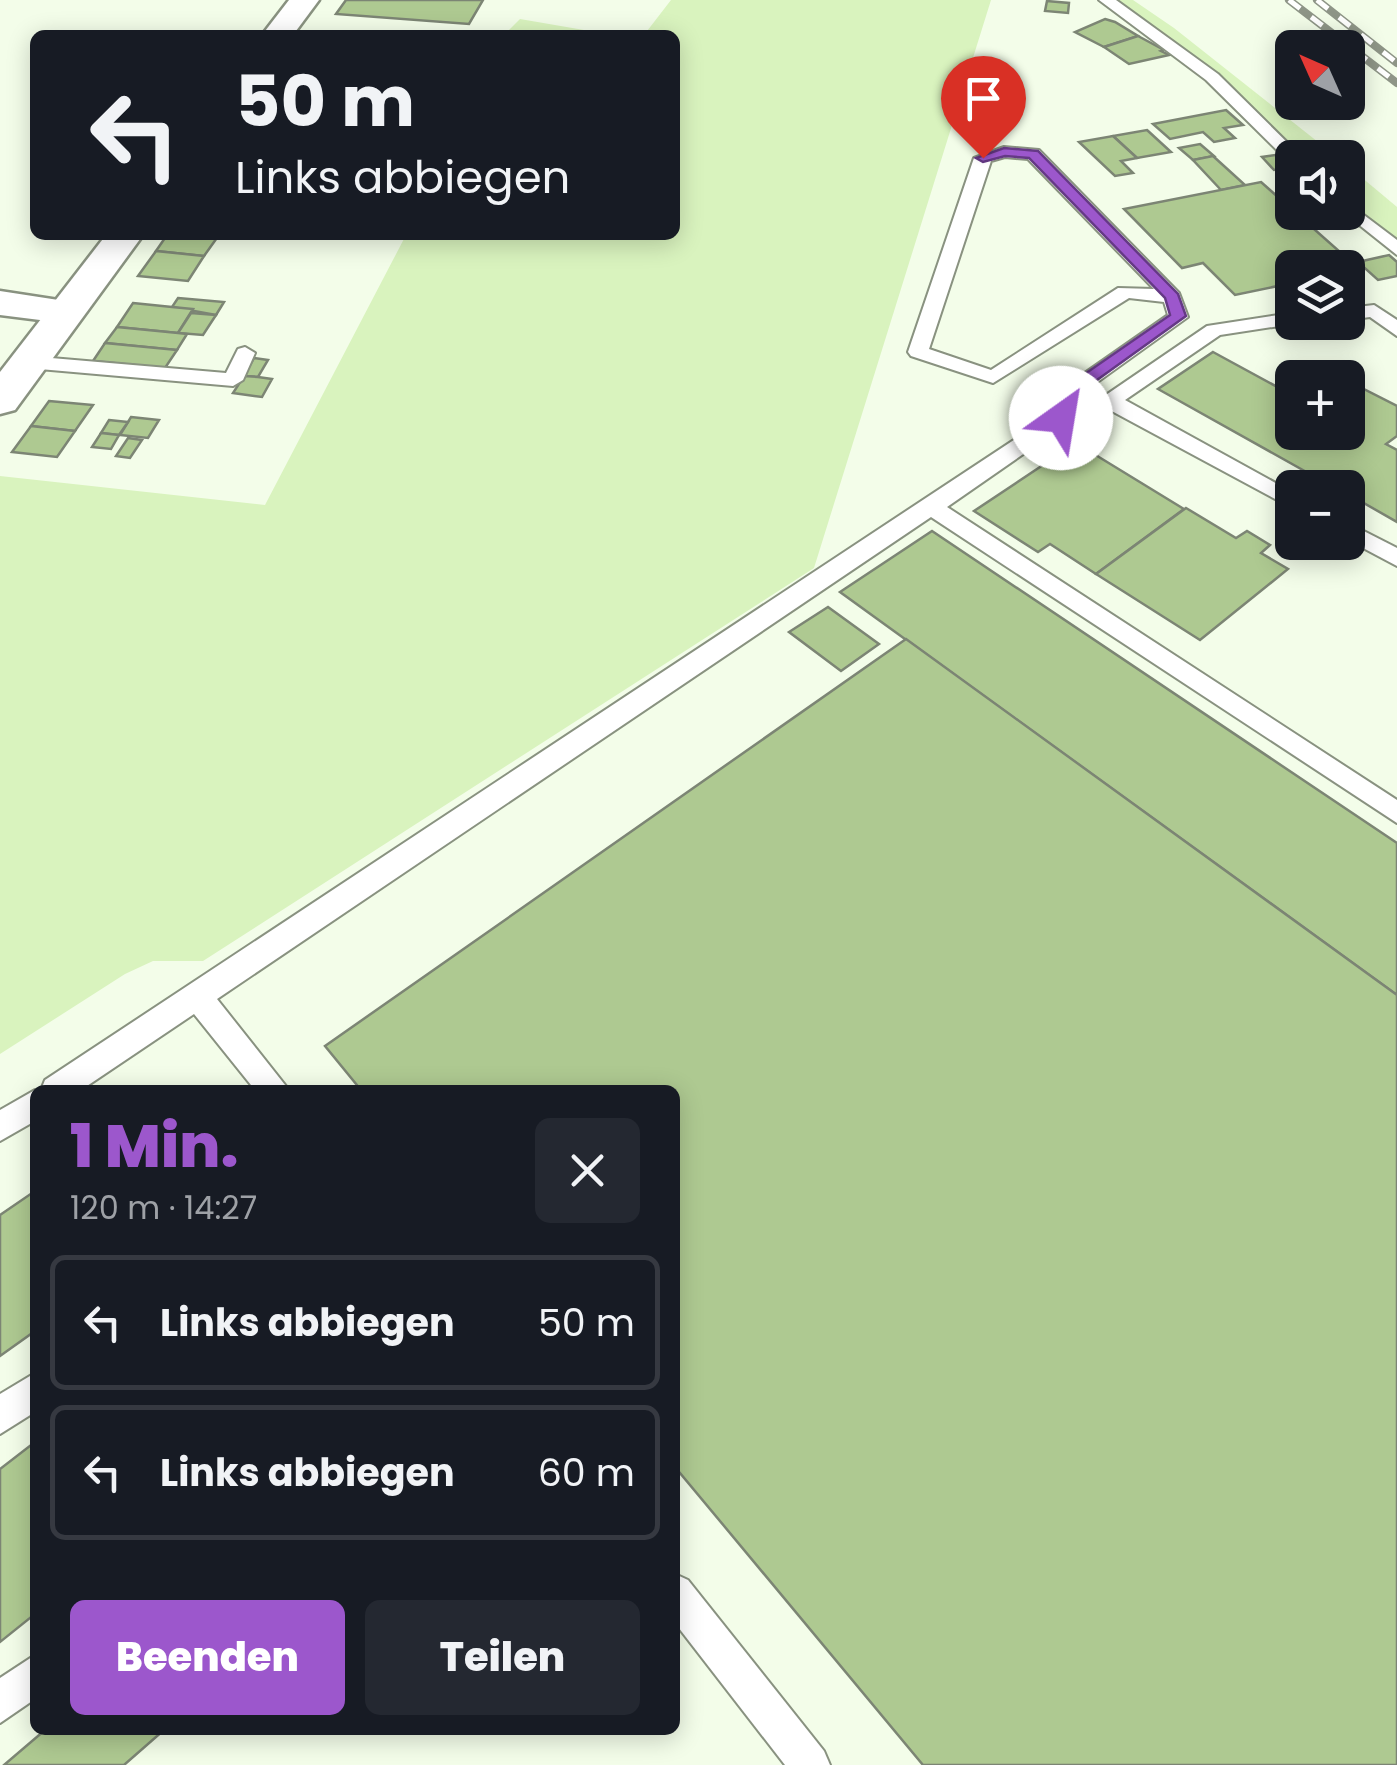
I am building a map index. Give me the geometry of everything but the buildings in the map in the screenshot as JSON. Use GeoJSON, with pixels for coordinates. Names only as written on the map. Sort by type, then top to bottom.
{"type":"FeatureCollection","features":[{"type":"Feature","properties":{"kind":"street"},"geometry":{"type":"LineString","coordinates":[[281,30],[304,0]]}},
{"type":"Feature","properties":{"kind":"street"},"geometry":{"type":"LineString","coordinates":[[0,401],[121,240]]}},
{"type":"Feature","properties":{"kind":"street"},"geometry":{"type":"LineString","coordinates":[[0,304],[64,311]]}},
{"type":"Feature","properties":{"kind":"lane"},"geometry":{"type":"LineString","coordinates":[[1106,0],[1212,77],[1277,140]]}},
{"type":"Feature","properties":{"kind":"lane"},"geometry":{"type":"LineString","coordinates":[[1061,418],[1056,402],[1178,316],[1172,297],[1033,154],[1004,152],[983,158],[918,352],[993,377],[1125,292],[1172,297]]}},
{"type":"Feature","properties":{"kind":"lane"},"geometry":{"type":"LineString","coordinates":[[1365,222],[1397,249]]}},
{"type":"Feature","properties":{"kind":"lane"},"geometry":{"type":"LineString","coordinates":[[1365,312],[1374,311],[1397,330]]}},
{"type":"Feature","properties":{"kind":"lane"},"geometry":{"type":"LineString","coordinates":[[64,1085],[1061,418],[1110,402],[1214,330],[1275,321]]}},
{"type":"Feature","properties":{"kind":"lane"},"geometry":{"type":"LineString","coordinates":[[28,362],[233,380],[246,353]]}},
{"type":"Feature","properties":{"kind":"lane"},"geometry":{"type":"LineString","coordinates":[[1110,402],[1275,492]]}},
{"type":"Feature","properties":{"kind":"lane"},"geometry":{"type":"LineString","coordinates":[[932,507],[1397,813]]}},
{"type":"Feature","properties":{"kind":"lane"},"geometry":{"type":"LineString","coordinates":[[1365,540],[1397,558]]}},
{"type":"Feature","properties":{"kind":"lane"},"geometry":{"type":"LineString","coordinates":[[198,997],[270,1085]]}},
{"type":"Feature","properties":{"kind":"lane"},"geometry":{"type":"LineString","coordinates":[[0,1127],[30,1107]]}},
{"type":"Feature","properties":{"kind":"lane"},"geometry":{"type":"LineString","coordinates":[[0,1416],[30,1394]]}},
{"type":"Feature","properties":{"kind":"lane"},"geometry":{"type":"LineString","coordinates":[[680,1599],[810,1765]]}},
{"type":"Feature","properties":{"kind":"lane"},"geometry":{"type":"LineString","coordinates":[[0,1702],[30,1678]]}},
{"type":"Feature","properties":{"kind":"green space"},"geometry":{"type":"Polygon","coordinates":[[[671,0],[991,0],[814,568],[203,961],[153,961],[125,974],[0,1054],[0,476],[265,505],[403,240],[680,240],[680,30],[648,30],[671,0]]]}},
{"type":"Feature","properties":{"kind":"green space"},"geometry":{"type":"Polygon","coordinates":[[[1110,0],[1133,0],[1275,108],[1275,120],[1290,120],[1316,140],[1285,140],[1231,90],[1110,0]]]}},
{"type":"Feature","properties":{"kind":"green space"},"geometry":{"type":"Polygon","coordinates":[[[520,19],[584,30],[509,30],[520,19]]]}},
{"type":"Feature","properties":{"kind":"green space"},"geometry":{"type":"Polygon","coordinates":[[[1365,180],[1397,207],[1397,246],[1365,216],[1365,180]]]}},
{"type":"Feature","properties":{"kind":"railway"},"geometry":{"type":"LineString","coordinates":[[1289,0],[1397,83]]}},
{"type":"Feature","properties":{"kind":"railway"},"geometry":{"type":"LineString","coordinates":[[1317,0],[1397,63]]}},
{"type":"Feature","properties":{"kind":"route"},"geometry":{"type":"LineString","coordinates":[[983,158],[1004,152],[1033,154],[1172,297],[1178,316],[1056,402],[1061,418]]}}]}
